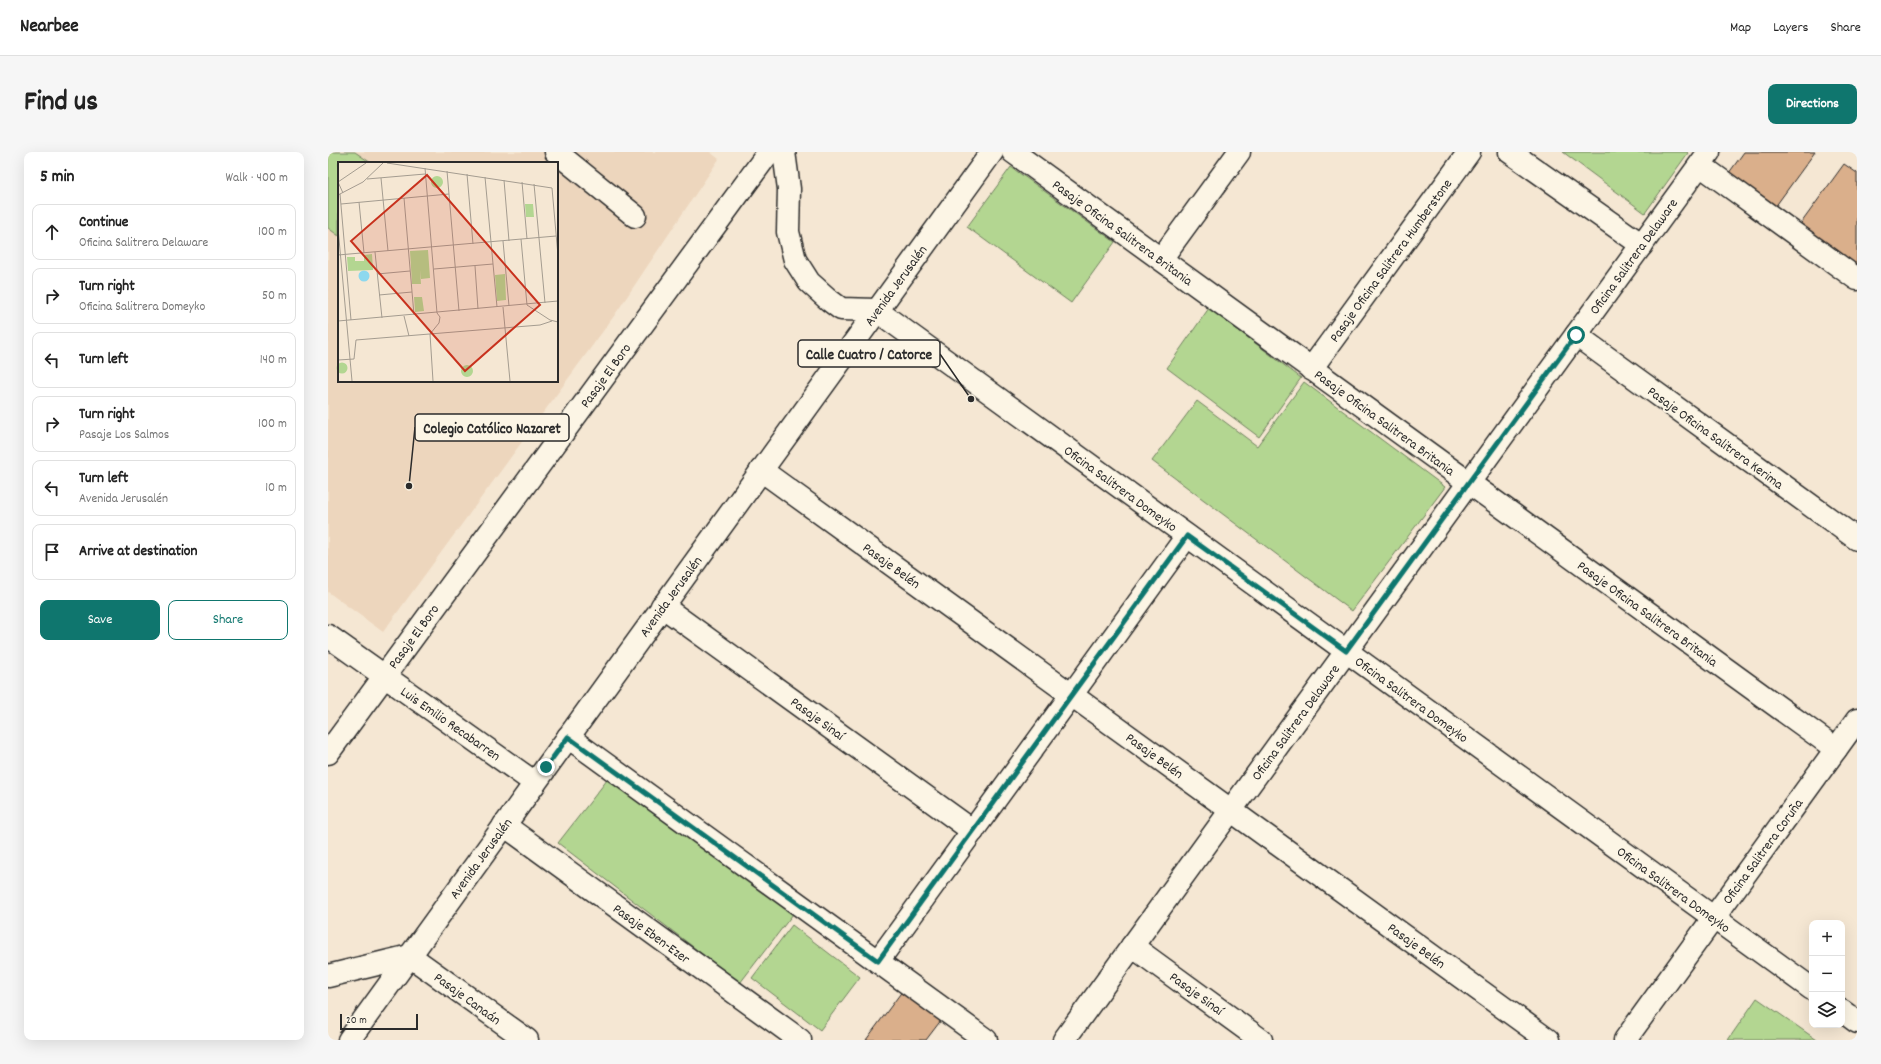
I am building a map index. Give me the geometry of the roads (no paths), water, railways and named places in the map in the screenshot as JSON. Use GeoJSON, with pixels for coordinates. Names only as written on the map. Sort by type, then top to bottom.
{"type":"FeatureCollection","features":[{"type":"Feature","properties":{"kind":"street"},"geometry":{"type":"LineString","coordinates":[[556,152],[635,216]]}},
{"type":"Feature","properties":{"kind":"street","name":"Pasaje El Boro"},"geometry":{"type":"LineString","coordinates":[[328,753],[769,152]]}},
{"type":"Feature","properties":{"kind":"street"},"geometry":{"type":"LineString","coordinates":[[784,152],[788,189],[788,232],[795,260],[809,282],[841,309],[876,310]]}},
{"type":"Feature","properties":{"kind":"street","name":"Avenida Jerusalén"},"geometry":{"type":"LineString","coordinates":[[349,1040],[876,310],[992,152]]}},
{"type":"Feature","properties":{"kind":"street","name":"Pasaje Oficina Salitrera Britania"},"geometry":{"type":"LineString","coordinates":[[1012,152],[1836,749]]}},
{"type":"Feature","properties":{"kind":"street"},"geometry":{"type":"LineString","coordinates":[[1161,259],[1239,152]]}},
{"type":"Feature","properties":{"kind":"street","name":"Pasaje Oficina Salitrera Humberstone"},"geometry":{"type":"LineString","coordinates":[[1312,369],[1469,152]]}},
{"type":"Feature","properties":{"kind":"street"},"geometry":{"type":"LineString","coordinates":[[1510,152],[1642,245]]}},
{"type":"Feature","properties":{"kind":"street"},"geometry":{"type":"LineString","coordinates":[[1704,158],[1857,279]]}},
{"type":"Feature","properties":{"kind":"street","name":"Oficina Salitrera Delaware"},"geometry":{"type":"LineString","coordinates":[[1064,1040],[1704,158]]}},
{"type":"Feature","properties":{"kind":"street","name":"Oficina Salitrera Domeyko"},"geometry":{"type":"LineString","coordinates":[[876,310],[1809,987]]}},
{"type":"Feature","properties":{"kind":"street","name":"Pasaje Oficina Salitrera Kerima"},"geometry":{"type":"LineString","coordinates":[[1576,335],[1857,539]]}},
{"type":"Feature","properties":{"kind":"street","name":"Pasaje Belén"},"geometry":{"type":"LineString","coordinates":[[761,470],[1548,1040]]}},
{"type":"Feature","properties":{"kind":"street"},"geometry":{"type":"LineString","coordinates":[[878,961],[1187,536]]}},
{"type":"Feature","properties":{"kind":"street","name":"Pasaje Sinaí"},"geometry":{"type":"LineString","coordinates":[[662,606],[973,830]]}},
{"type":"Feature","properties":{"kind":"street","name":"Luis Emilio Recabarren"},"geometry":{"type":"LineString","coordinates":[[328,636],[535,783]]}},
{"type":"Feature","properties":{"kind":"street","name":"Oficina Salitrera Coruña"},"geometry":{"type":"LineString","coordinates":[[1625,1040],[1857,720]]}},
{"type":"Feature","properties":{"kind":"street"},"geometry":{"type":"LineString","coordinates":[[568,737],[986,1040]]}},
{"type":"Feature","properties":{"kind":"street","name":"Pasaje Eben-Ezer"},"geometry":{"type":"LineString","coordinates":[[504,825],[800,1040]]}},
{"type":"Feature","properties":{"kind":"street","name":"Pasaje Sinaí"},"geometry":{"type":"LineString","coordinates":[[1132,946],[1261,1040]]}},
{"type":"Feature","properties":{"kind":"street"},"geometry":{"type":"LineString","coordinates":[[328,976],[410,956]]}},
{"type":"Feature","properties":{"kind":"street","name":"Pasaje Canaán"},"geometry":{"type":"LineString","coordinates":[[410,956],[526,1040]]}},
{"type":"Feature","properties":{"kind":"street"},"geometry":{"type":"LineString","coordinates":[[1845,1013],[1857,1022]]}},
{"type":"Feature","properties":{"kind":"place","name":"Calle Cuatro / Catorce"},"geometry":{"type":"Point","coordinates":[971,399]}},
{"type":"Feature","properties":{"kind":"place","name":"Colegio Católico Nazaret"},"geometry":{"type":"Point","coordinates":[409,486]}}]}
